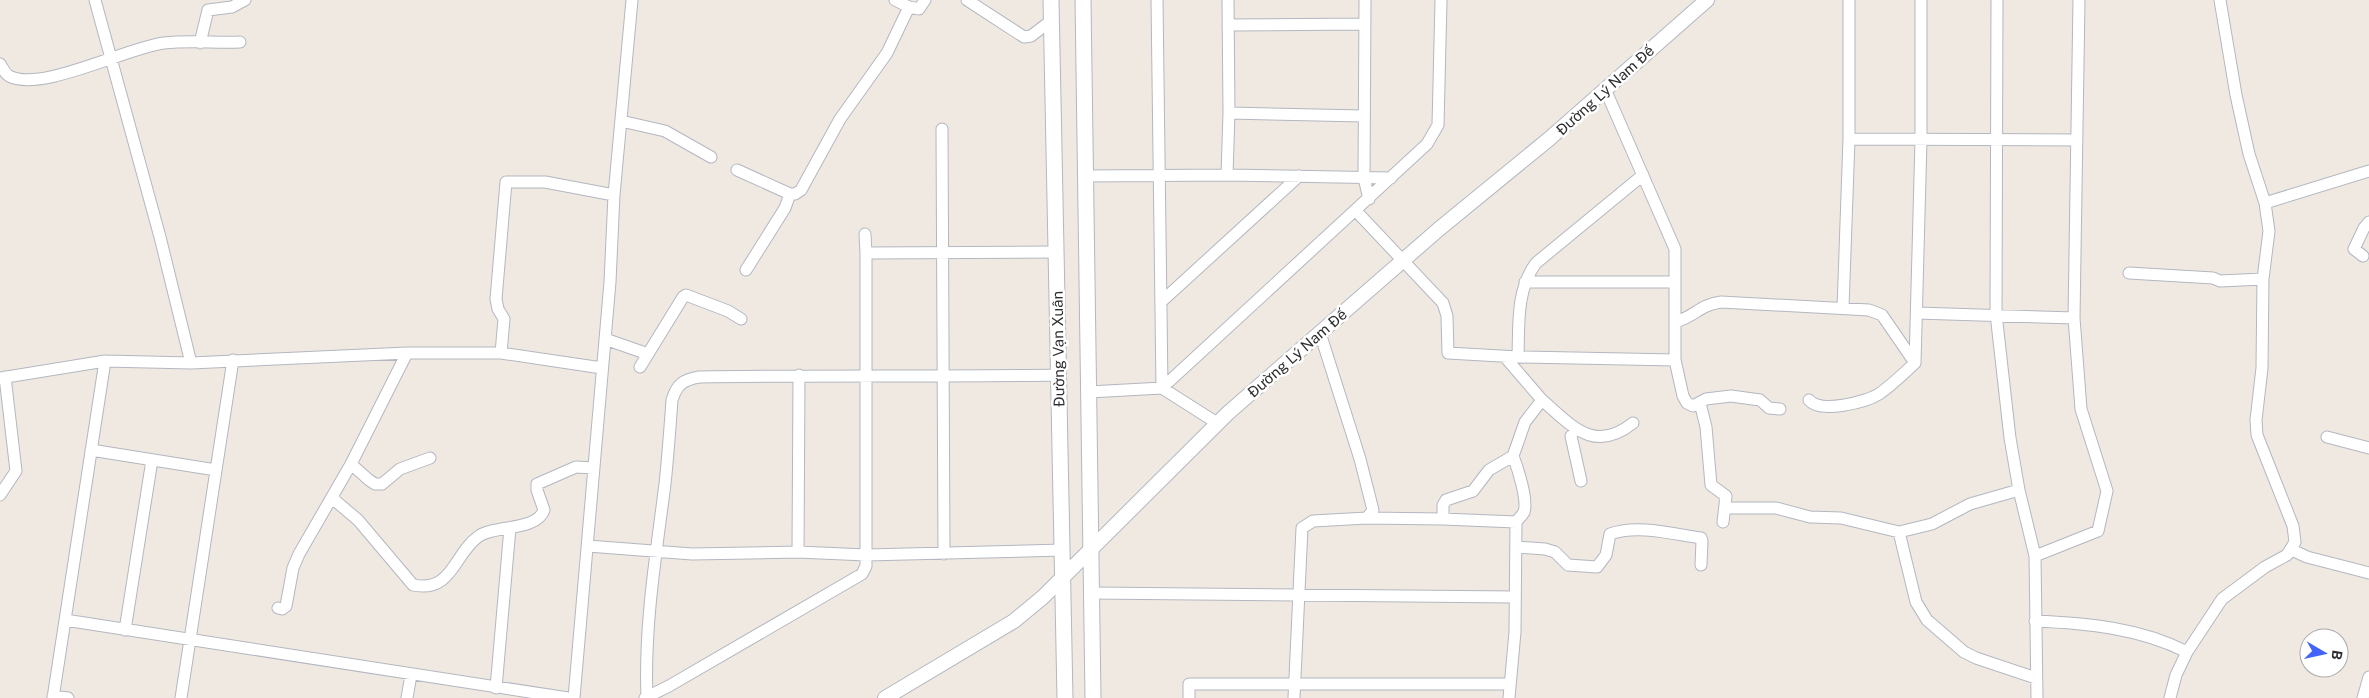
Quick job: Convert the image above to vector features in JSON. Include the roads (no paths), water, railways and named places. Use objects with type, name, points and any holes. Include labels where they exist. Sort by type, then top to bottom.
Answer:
[{"type":"main road","name":"Đường Vạn Xuân","points":[[1052,0],[1065,698]]},
{"type":"main road","name":"Đường Vạn Xuân","points":[[1083,0],[1093,698]]},
{"type":"street","points":[[95,0],[98,3],[111,60],[160,236],[191,363]]},
{"type":"street","points":[[200,43],[208,10],[232,7],[245,0]]},
{"type":"street","points":[[574,698],[605,339],[614,195],[632,0]]},
{"type":"street","points":[[895,0],[909,7],[919,9],[925,0]]},
{"type":"street","points":[[967,0],[1024,37],[1031,36],[1052,20]]},
{"type":"street","points":[[1157,0],[1162,388]]},
{"type":"street","points":[[1227,174],[1229,113],[1228,0]]},
{"type":"street","points":[[1365,0],[1364,178],[1369,199]]},
{"type":"street","points":[[1162,388],[1428,144],[1438,125],[1441,0]]},
{"type":"street","name":"Đường Lý Nam Đế","points":[[886,698],[1014,622],[1063,579],[1217,423],[1403,261],[1549,139],[1707,0]]},
{"type":"street","points":[[1843,308],[1849,139],[1849,0]]},
{"type":"street","points":[[1809,400],[1813,405],[1829,407],[1864,401],[1878,394],[1915,363],[1921,140],[1921,0]]},
{"type":"street","points":[[1997,0],[1996,314],[2010,438],[2019,490],[2035,556],[2037,698]]},
{"type":"street","points":[[2035,556],[2098,530],[2107,491],[2081,409],[2074,318],[2079,0]]},
{"type":"street","points":[[2170,698],[2176,675],[2187,652],[2222,599],[2265,567],[2292,550],[2295,542],[2293,526],[2257,435],[2256,420],[2262,368],[2263,279],[2269,232],[2265,202],[2249,154],[2241,119],[2220,0]]},
{"type":"street","points":[[737,170],[790,194],[795,194],[801,190],[840,119],[887,54],[909,7]]},
{"type":"street","points":[[1228,25],[1364,24]]},
{"type":"street","points":[[0,64],[5,73],[11,77],[32,79],[111,60],[162,43],[240,42]]},
{"type":"street","points":[[1605,89],[1675,249],[1675,360],[1683,396],[1690,405],[1700,404],[1706,399],[1737,396],[1760,400],[1769,408],[1780,409]]},
{"type":"street","points":[[1229,113],[1363,116]]},
{"type":"street","points":[[621,121],[665,131],[711,157]]},
{"type":"street","points":[[942,129],[944,554]]},
{"type":"street","points":[[1849,139],[2077,140]]},
{"type":"street","points":[[2265,202],[2369,171]]},
{"type":"street","points":[[1086,176],[1227,174],[1391,178]]},
{"type":"street","points":[[1518,357],[1520,301],[1525,282],[1536,263],[1643,175]]},
{"type":"street","points":[[1161,302],[1299,176]]},
{"type":"street","points":[[501,353],[504,318],[498,309],[496,299],[506,182],[545,182],[614,195]]},
{"type":"street","points":[[746,270],[785,208],[790,194]]},
{"type":"street","points":[[1356,211],[1446,309],[1448,353],[1505,357],[1675,360]]},
{"type":"street","points":[[2362,256],[2354,249],[2369,222]]},
{"type":"street","points":[[865,234],[866,253],[866,374],[866,566],[862,574],[646,698],[654,552],[665,484],[672,400],[675,389],[680,383],[686,379],[699,377],[866,374],[944,377],[1059,375]]},
{"type":"street","points":[[866,253],[1056,252]]},
{"type":"street","points":[[2129,273],[2212,278],[2220,281],[2263,279]]},
{"type":"street","points":[[1525,282],[1675,282]]},
{"type":"street","points":[[640,367],[683,297],[686,296],[728,311],[741,319]]},
{"type":"street","points":[[1675,322],[1694,314],[1704,305],[1721,302],[1870,310],[1882,315],[1915,363]]},
{"type":"street","points":[[1917,313],[1996,314],[2074,318]]},
{"type":"street","points":[[1320,333],[1360,459],[1373,510],[1367,518]]},
{"type":"street","points":[[605,339],[648,354]]},
{"type":"street","points":[[0,495],[16,471],[3,378],[105,361],[191,363],[407,354],[501,353],[602,368]]},
{"type":"street","points":[[278,608],[282,609],[286,606],[293,568],[299,554],[351,464],[407,354]]},
{"type":"street","points":[[1505,357],[1570,430],[1581,481]]},
{"type":"street","points":[[181,698],[233,360]]},
{"type":"street","points":[[68,698],[53,697],[105,361]]},
{"type":"street","points":[[798,552],[799,375]]},
{"type":"street","points":[[1089,392],[1162,388],[1217,423]]},
{"type":"street","points":[[1509,698],[1515,632],[1516,522],[1522,516],[1524,508],[1522,485],[1513,456],[1525,422],[1542,400]]},
{"type":"street","points":[[1700,404],[1706,427],[1711,485],[1726,496],[1723,522]]},
{"type":"street","points":[[1570,430],[1579,431],[1598,438],[1615,436],[1633,423]]},
{"type":"street","points":[[2328,437],[2369,448]]},
{"type":"street","points":[[91,450],[216,470]]},
{"type":"street","points":[[1443,519],[1444,501],[1474,492],[1489,470],[1513,456]]},
{"type":"street","points":[[351,464],[374,484],[382,484],[400,469],[430,458]]},
{"type":"street","points":[[126,630],[152,460]]},
{"type":"street","points":[[332,498],[358,520],[413,585],[425,587],[433,586],[442,580],[478,536],[491,530],[530,523],[543,514],[537,484],[576,467],[594,468]]},
{"type":"street","points":[[1725,508],[1776,508],[1810,517],[1841,518],[1899,532],[1932,524],[1970,504],[2019,490]]},
{"type":"street","points":[[1294,698],[1301,534],[1305,525],[1313,521],[1367,518],[1516,522]]},
{"type":"street","points":[[496,688],[510,528]]},
{"type":"street","points":[[1516,547],[1545,549],[1555,552],[1568,565],[1597,567],[1606,555],[1610,534],[1627,531],[1663,532],[1701,538],[1701,565]]},
{"type":"street","points":[[1899,532],[1916,602],[1927,620],[1964,652],[1976,658],[2036,678]]},
{"type":"street","points":[[588,546],[692,554],[798,552],[866,555],[1063,550]]},
{"type":"street","points":[[2292,550],[2307,557],[2369,574]]},
{"type":"street","points":[[1092,593],[1516,597]]},
{"type":"street","points":[[65,620],[568,698]]},
{"type":"street","points":[[2035,621],[2079,623],[2142,635],[2167,642],[2187,652]]},
{"type":"street","points":[[407,698],[411,675]]},
{"type":"street","points":[[2363,698],[2369,677]]},
{"type":"street","points":[[1189,698],[1189,684],[1509,684]]}]
